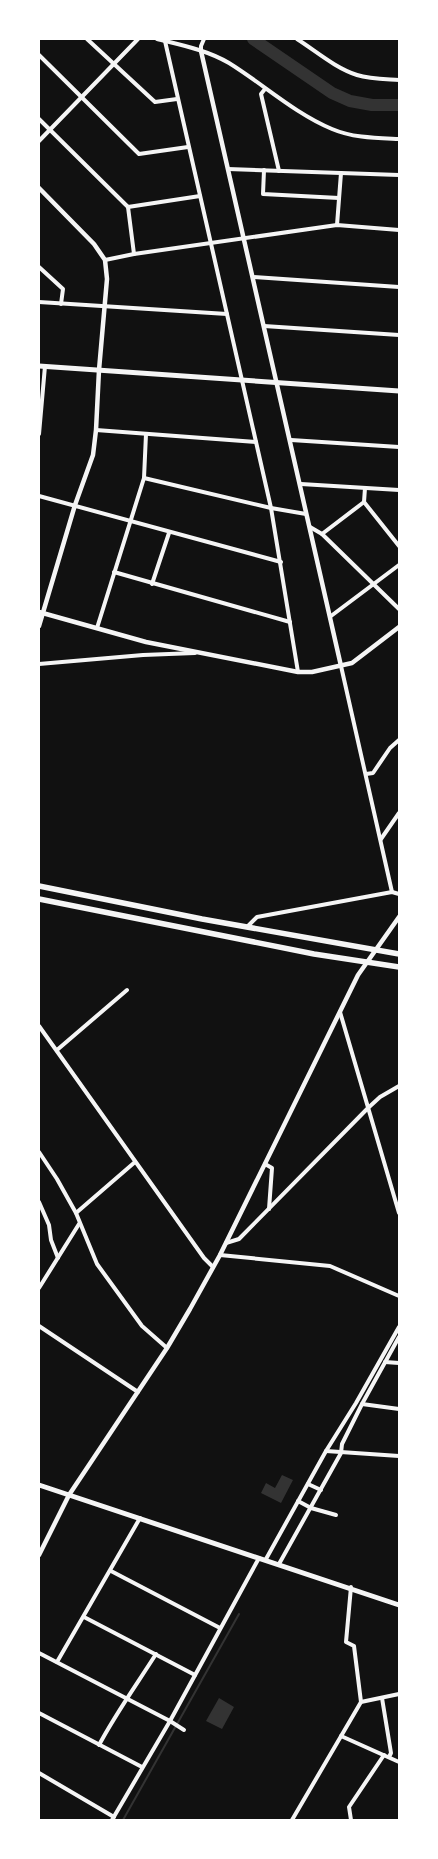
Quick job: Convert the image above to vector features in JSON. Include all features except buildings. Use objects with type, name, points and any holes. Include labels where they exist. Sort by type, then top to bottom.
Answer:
[{"type":"highway","points":[[39,886],[247,927],[399,954]]},
{"type":"highway","points":[[39,899],[366,963],[399,967]]},
{"type":"main road","points":[[39,366],[399,391]]},
{"type":"main road","points":[[39,1485],[398,1603]]},
{"type":"street","points":[[87,39],[155,102],[177,99]]},
{"type":"street","points":[[39,141],[138,39]]},
{"type":"street","points":[[156,39],[201,48],[228,62],[308,117],[333,129],[364,137],[399,139]]},
{"type":"street","points":[[204,39],[201,48],[392,892]]},
{"type":"street","points":[[297,39],[343,69],[357,75],[399,80]]},
{"type":"street","points":[[165,41],[271,508],[298,672]]},
{"type":"street","points":[[39,54],[139,154],[188,147]]},
{"type":"street","points":[[265,89],[261,94],[279,171]]},
{"type":"street","points":[[39,119],[128,207],[134,254]]},
{"type":"street","points":[[228,169],[399,175]]},
{"type":"street","points":[[264,170],[263,194],[339,198]]},
{"type":"street","points":[[337,225],[341,173]]},
{"type":"street","points":[[39,188],[94,244],[105,260],[107,279],[96,430],[92,455],[41,613],[39,626]]},
{"type":"street","points":[[128,207],[200,196]]},
{"type":"street","points":[[105,260],[134,254],[337,225],[399,230]]},
{"type":"street","points":[[39,267],[63,289],[61,304]]},
{"type":"street","points":[[253,277],[399,288]]},
{"type":"street","points":[[39,302],[227,314]]},
{"type":"street","points":[[264,326],[399,336]]},
{"type":"street","points":[[39,431],[45,366]]},
{"type":"street","points":[[96,430],[256,442]]},
{"type":"street","points":[[97,628],[144,478],[146,434]]},
{"type":"street","points":[[291,440],[399,447]]},
{"type":"street","points":[[144,478],[271,508],[306,514]]},
{"type":"street","points":[[301,484],[399,490]]},
{"type":"street","points":[[365,488],[364,502],[399,546]]},
{"type":"street","points":[[39,496],[281,562]]},
{"type":"street","points":[[322,534],[364,502]]},
{"type":"street","points":[[310,527],[322,534],[399,609]]},
{"type":"street","points":[[152,584],[169,533]]},
{"type":"street","points":[[331,616],[399,565]]},
{"type":"street","points":[[114,572],[290,622]]},
{"type":"street","points":[[41,613],[146,642],[298,672],[312,672],[352,663],[399,627]]},
{"type":"street","points":[[39,664],[143,655],[195,653]]},
{"type":"street","points":[[366,774],[373,773],[390,748],[399,740]]},
{"type":"street","points":[[381,839],[399,813]]},
{"type":"street","points":[[247,927],[257,917],[392,892],[399,894]]},
{"type":"street","points":[[39,1555],[69,1494],[167,1348],[213,1267],[358,975],[399,917]]},
{"type":"street","points":[[57,1050],[127,990]]},
{"type":"street","points":[[340,1012],[399,1214]]},
{"type":"street","points":[[39,1026],[204,1258],[213,1267]]},
{"type":"street","points":[[226,1243],[239,1239],[368,1108],[380,1097],[399,1086]]},
{"type":"street","points":[[39,1152],[76,1213],[79,1224],[98,1264],[142,1326],[167,1348]]},
{"type":"street","points":[[76,1213],[136,1162]]},
{"type":"street","points":[[265,1164],[272,1168],[269,1209]]},
{"type":"street","points":[[39,1202],[49,1225],[51,1240],[58,1258]]},
{"type":"street","points":[[39,1288],[79,1224]]},
{"type":"street","points":[[220,1254],[330,1266],[399,1296]]},
{"type":"street","points":[[39,1326],[138,1392]]},
{"type":"street","points":[[266,1559],[326,1451],[356,1403],[399,1327]]},
{"type":"street","points":[[279,1564],[341,1453],[342,1444],[362,1404],[399,1337]]},
{"type":"street","points":[[380,1361],[399,1363]]},
{"type":"street","points":[[356,1403],[399,1409]]},
{"type":"street","points":[[326,1451],[399,1456]]},
{"type":"street","points":[[308,1484],[321,1490]]},
{"type":"street","points":[[298,1501],[311,1508],[336,1515]]},
{"type":"street","points":[[57,1662],[140,1518]]},
{"type":"street","points":[[39,1773],[113,1819],[259,1558]]},
{"type":"street","points":[[110,1571],[220,1628]]},
{"type":"street","points":[[292,1820],[361,1702],[354,1646],[346,1642],[351,1587]]},
{"type":"street","points":[[84,1617],[195,1675]]},
{"type":"street","points":[[39,1653],[170,1720],[184,1730]]},
{"type":"street","points":[[99,1745],[113,1718],[128,1699],[156,1654]]},
{"type":"street","points":[[361,1702],[399,1694]]},
{"type":"street","points":[[351,1820],[349,1807],[390,1753],[382,1698]]},
{"type":"street","points":[[39,1713],[142,1767]]},
{"type":"street","points":[[341,1736],[399,1762]]},
{"type":"shaded area","points":[[282,1475],[293,1480],[281,1503],[261,1493],[266,1483],[275,1488]]},
{"type":"shaded area","points":[[219,1698],[234,1707],[222,1729],[206,1721]]},
{"type":"waterway","points":[[253,39],[332,93],[350,101],[372,105],[399,105]]},
{"type":"waterway","points":[[123,1820],[239,1614]]}]
